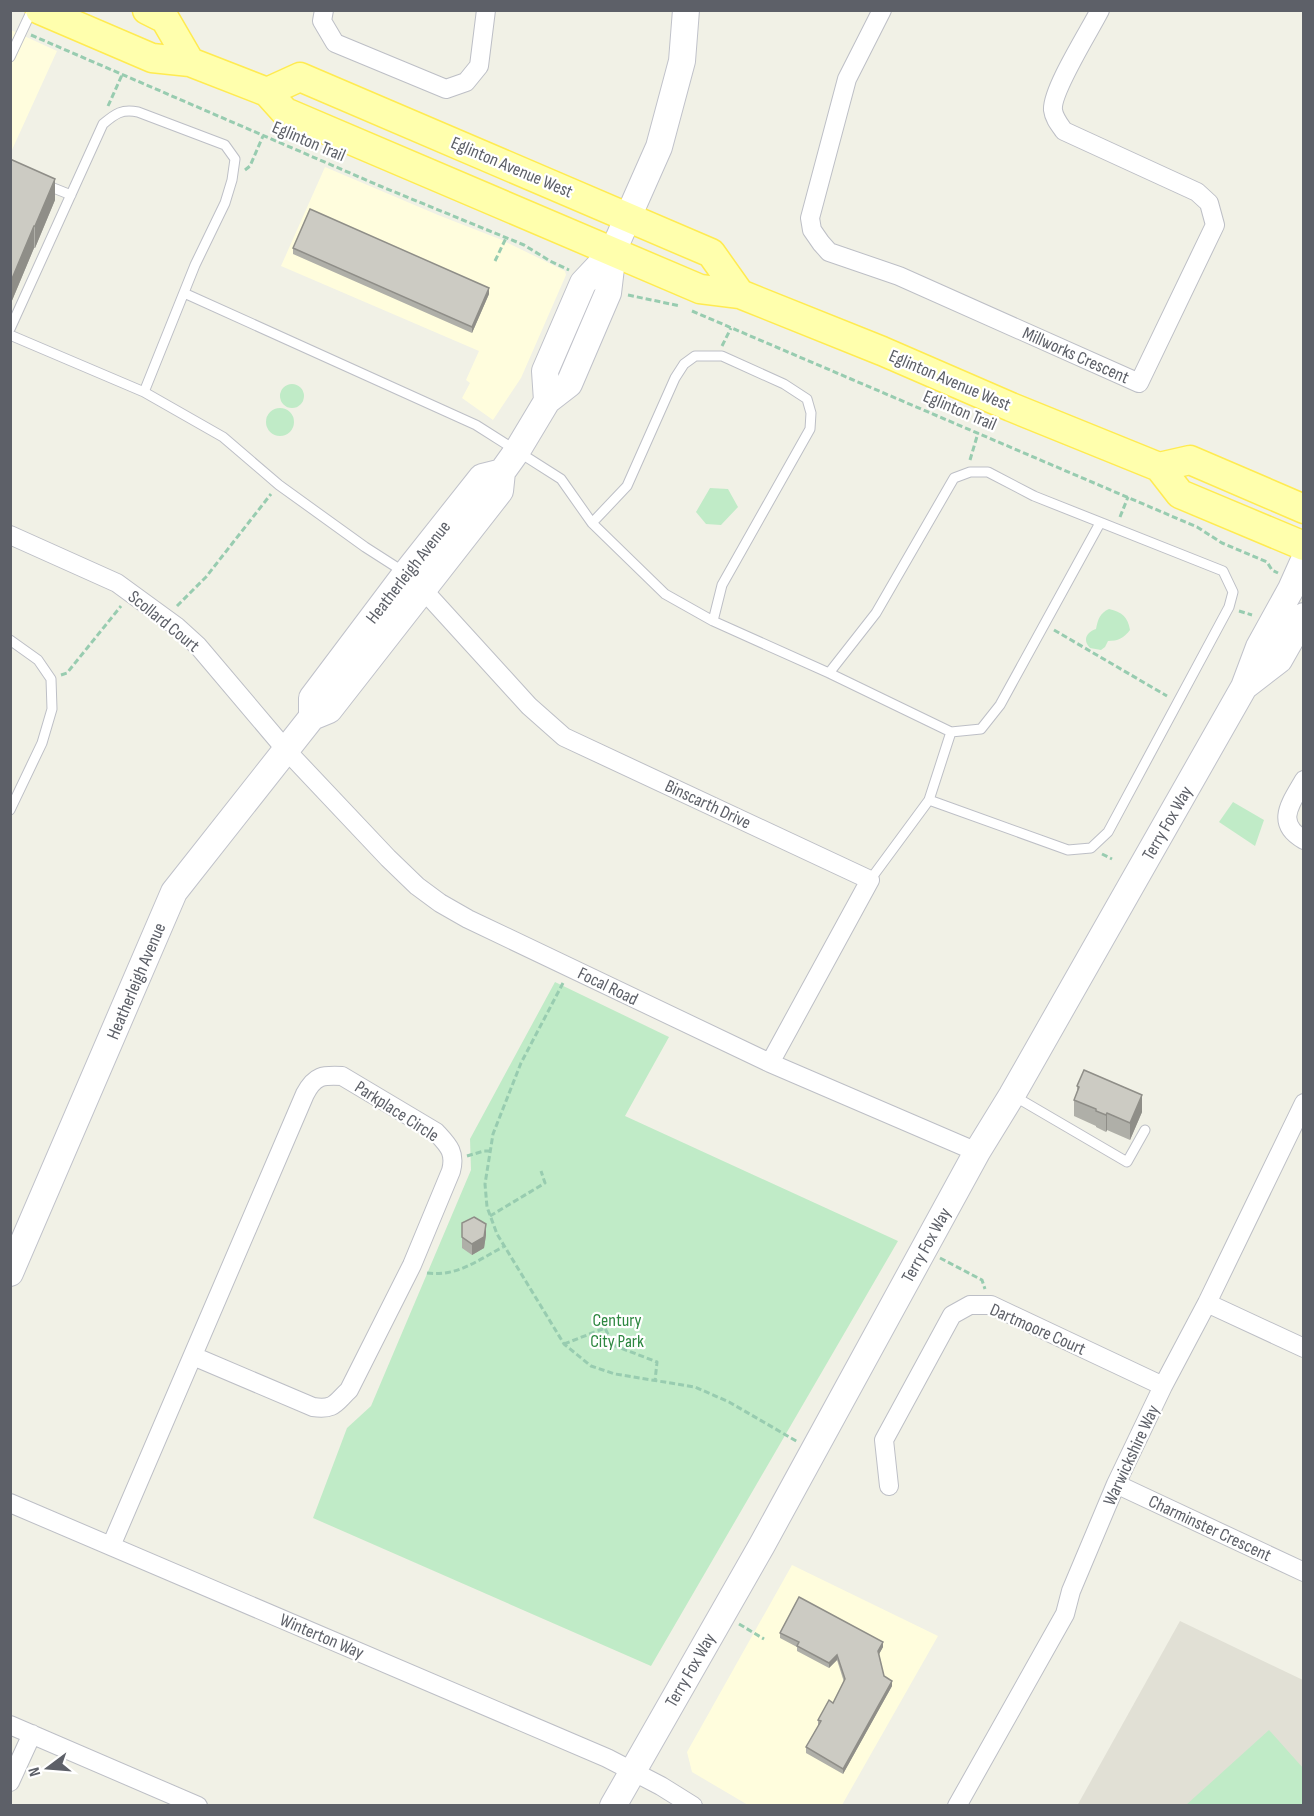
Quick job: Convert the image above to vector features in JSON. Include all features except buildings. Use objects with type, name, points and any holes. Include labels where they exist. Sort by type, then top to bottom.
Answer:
[{"type":"main road","name":"Eglinton Avenue West","points":[[40,10],[152,58],[190,62],[267,92],[285,112],[700,289],[740,294],[1159,467]]},
{"type":"main road","points":[[147,10],[165,19],[190,62]]},
{"type":"main road","name":"Eglinton Avenue West","points":[[267,92],[300,77],[628,217],[711,253],[740,294]]},
{"type":"main road","points":[[1304,509],[1190,460],[1159,467],[1180,494],[1304,546]]},
{"type":"street","points":[[324,10],[322,21],[335,43],[446,89],[466,82],[479,66],[486,10]]},
{"type":"street","name":"Heatherleigh Avenue","points":[[10,1273],[174,892],[312,717],[312,698],[415,582],[482,477],[502,472],[518,451],[547,400],[569,384],[608,293],[613,251],[659,147],[682,61],[686,10]]},
{"type":"street","name":"Millworks Crescent","points":[[882,10],[848,79],[810,218],[812,230],[820,243],[829,252],[899,276],[1139,383],[1215,225],[1209,203],[1197,192],[1064,131],[1056,121],[1053,108],[1058,90],[1100,10]]},
{"type":"street","name":"Scollard Court","points":[[10,535],[117,582],[165,617],[198,646],[285,750]]},
{"type":"street","name":"Terry Fox Way","points":[[613,1806],[814,1451],[977,1152],[1012,1095],[1244,687],[1259,647],[1304,560]]},
{"type":"street","name":"Binscarth Drive","points":[[415,582],[530,706],[564,737],[870,880]]},
{"type":"street","name":"Terry Fox Way","points":[[1244,687],[1279,660],[1304,616]]},
{"type":"street","name":"Focal Road","points":[[285,750],[388,858],[417,886],[440,903],[468,919],[770,1063],[977,1152]]},
{"type":"street","points":[[1304,780],[1290,806],[1287,822],[1292,831],[1304,840]]},
{"type":"street","points":[[770,1063],[870,880]]},
{"type":"street","name":"Parkplace Circle","points":[[111,1546],[311,1082],[317,1078],[342,1076],[436,1132],[452,1152],[454,1160],[451,1171],[412,1265],[349,1390],[334,1406],[313,1407],[193,1356]]},
{"type":"street","name":"Warwickshire Way","points":[[957,1806],[1065,1614],[1071,1591],[1116,1484],[1163,1386],[1299,1122],[1304,1103]]},
{"type":"street","points":[[1207,1303],[1304,1348]]},
{"type":"street","name":"Dartmoore Court","points":[[889,1486],[884,1440],[952,1315],[970,1305],[991,1305],[1163,1386]]},
{"type":"street","name":"Charminster Crescent","points":[[1116,1484],[1304,1572]]},
{"type":"street","name":"Winterton Way","points":[[10,1503],[607,1758],[693,1806]]},
{"type":"street","points":[[10,1725],[198,1806]]},
{"type":"street","points":[[10,1782],[32,1734]]},
{"type":"lane","points":[[10,57],[32,10]]},
{"type":"lane","points":[[10,329],[103,124],[113,115],[126,110],[138,112],[225,145],[235,159],[225,203],[184,293],[144,392]]},
{"type":"lane","points":[[38,180],[71,195]]},
{"type":"lane","points":[[184,293],[476,425],[561,480],[592,523],[665,594],[713,621],[951,732],[981,729],[1000,705],[1100,523]]},
{"type":"lane","points":[[10,334],[144,392],[223,437],[279,485],[415,582]]},
{"type":"lane","points":[[592,523],[627,486],[675,378],[684,364],[696,356],[722,356],[784,384],[807,399],[811,413],[810,429],[722,585],[713,621]]},
{"type":"lane","points":[[828,673],[876,612],[954,478],[970,472],[988,472],[1034,496],[1223,571],[1233,592],[1229,607],[1108,832],[1091,848],[1068,850],[929,800]]},
{"type":"lane","points":[[10,640],[38,660],[51,679],[52,709],[42,743],[10,810]]},
{"type":"lane","points":[[870,880],[929,800],[951,732]]},
{"type":"lane","points":[[1012,1095],[1127,1162],[1144,1130]]},
{"type":"path","name":"Eglinton Trail","points":[[38,38],[262,136],[525,245],[569,270]]},
{"type":"path","points":[[108,106],[122,75]]},
{"type":"path","points":[[232,180],[250,166],[262,136]]},
{"type":"path","points":[[495,261],[506,238]]},
{"type":"path","name":"Eglinton Trail","points":[[628,294],[678,305],[1128,496],[1197,527],[1222,543],[1267,562],[1272,570]]},
{"type":"path","points":[[722,348],[731,327]]},
{"type":"path","points":[[970,460],[978,432]]},
{"type":"path","points":[[165,617],[206,577],[279,485]]},
{"type":"path","points":[[1119,518],[1128,496]]},
{"type":"path","points":[[51,679],[67,673],[131,593]]},
{"type":"path","points":[[1044,625],[1178,702]]},
{"type":"path","points":[[1102,854],[1112,859]]},
{"type":"path","points":[[571,968],[521,1063],[493,1134],[485,1184],[487,1207],[503,1246],[564,1344],[591,1366],[615,1374],[695,1387],[729,1402],[814,1451]]},
{"type":"path","points":[[454,1160],[484,1150],[491,1151]]},
{"type":"path","points":[[490,1216],[545,1183],[541,1172]]},
{"type":"path","points":[[412,1265],[427,1273],[447,1274],[462,1269],[503,1246]]},
{"type":"path","points":[[923,1250],[982,1280],[991,1305]]},
{"type":"path","points":[[564,1344],[605,1328],[613,1345],[657,1362],[655,1382]]},
{"type":"path","points":[[722,1614],[764,1639]]},
{"type":"shaded area","points":[[11,30],[57,51],[11,152]]},
{"type":"shaded area","points":[[325,167],[502,240],[565,271],[566,275],[521,378],[493,420],[462,398],[470,383],[466,380],[479,351],[281,266]]},
{"type":"shaded area","points":[[792,1565],[938,1636],[842,1805],[748,1805],[692,1772],[687,1752]]},
{"type":"shaded area","points":[[1180,1621],[1303,1680],[1303,1805],[1077,1806]]},
{"type":"green space","points":[[292,384],[301,387],[304,396],[301,405],[292,408],[283,405],[280,396],[283,387]]},
{"type":"green space","points":[[280,408],[290,412],[294,422],[290,432],[280,436],[270,432],[266,422],[270,412]]},
{"type":"green space","points":[[710,488],[728,489],[738,507],[721,525],[706,524],[696,512]]},
{"type":"green space","points":[[1109,609],[1124,616],[1130,630],[1121,638],[1108,641],[1101,650],[1090,648],[1086,639],[1090,632],[1096,629],[1103,612]]},
{"type":"green space","points":[[1233,802],[1264,820],[1255,846],[1219,822]]},
{"type":"green space","name":"Century City Park","points":[[555,982],[669,1037],[625,1116],[898,1241],[651,1666],[313,1518],[347,1428],[371,1406],[471,1170],[470,1139]]},
{"type":"green space","points":[[1269,1730],[1303,1768],[1303,1805],[1186,1805]]}]
